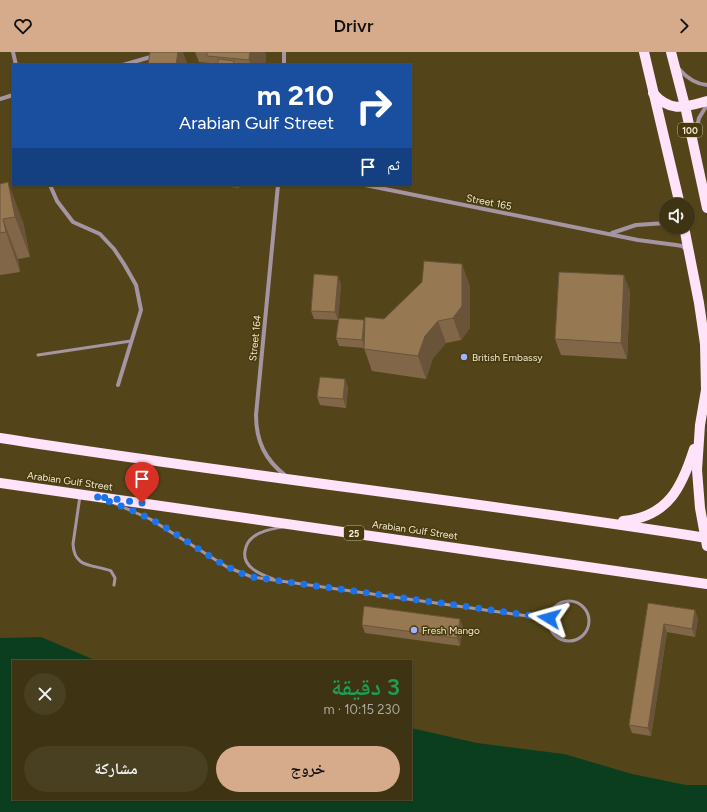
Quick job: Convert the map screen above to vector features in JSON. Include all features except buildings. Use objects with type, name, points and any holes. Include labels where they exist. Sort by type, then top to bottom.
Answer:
[{"type":"main road","name":"100","points":[[644,52],[678,198]]},
{"type":"main road","name":"100","points":[[671,52],[685,106],[707,208]]},
{"type":"main road","points":[[653,93],[660,101],[670,106],[685,106],[707,101]]},
{"type":"main road","points":[[609,523],[644,517],[658,510],[669,500],[679,487],[695,445],[706,392],[705,344],[699,303],[685,234]]},
{"type":"main road","points":[[5,439],[291,480],[609,523],[706,541],[698,489],[697,459],[700,425]]},
{"type":"main road","name":"Arabian Gulf Street","points":[[0,483],[707,584]]},
{"type":"street","points":[[13,52],[16,64]]},
{"type":"street","points":[[284,52],[284,64]]},
{"type":"street","points":[[128,64],[157,56]]},
{"type":"street","points":[[673,62],[686,76],[696,82],[707,85]]},
{"type":"street","points":[[0,98],[12,95]]},
{"type":"street","points":[[694,145],[699,118],[707,105]]},
{"type":"street","points":[[50,186],[57,201],[73,222],[100,234],[114,249],[136,285],[141,310],[137,328],[131,341],[118,385]]},
{"type":"street","name":"Street 164","points":[[278,186],[256,408],[256,429],[262,447],[270,460],[291,480]]},
{"type":"street","name":"Street 165","points":[[370,186],[638,240],[682,246],[689,251]]},
{"type":"street","points":[[610,234],[636,225],[659,223]]},
{"type":"street","points":[[0,435],[5,439]]},
{"type":"lane","points":[[38,355],[131,341]]},
{"type":"lane","points":[[81,494],[74,551],[77,558],[82,563],[111,571],[115,578],[114,585]]},
{"type":"lane","points":[[95,496],[150,518],[227,567],[256,578],[549,618]]},
{"type":"lane","points":[[280,581],[260,574],[249,566],[244,556],[246,545],[251,538],[258,534],[277,528],[297,525]]},
{"type":"lane","points":[[569,601],[576,602],[583,606],[589,619],[585,633],[579,638],[565,640],[558,637],[553,632],[549,626],[549,618],[551,612],[556,606],[562,602],[569,601]]},
{"type":"shaded area","points":[[41,637],[95,660],[12,660],[12,800],[412,800],[412,728],[477,743],[564,754],[632,774],[686,785],[707,785],[707,812],[0,812],[0,638]]},
{"type":"place","name":"British Embassy","points":[[464,357]]},
{"type":"place","name":"Fresh Mango","points":[[414,630]]},
{"type":"route","points":[[142,503],[95,496],[150,518],[227,567],[252,577],[549,618]]}]
